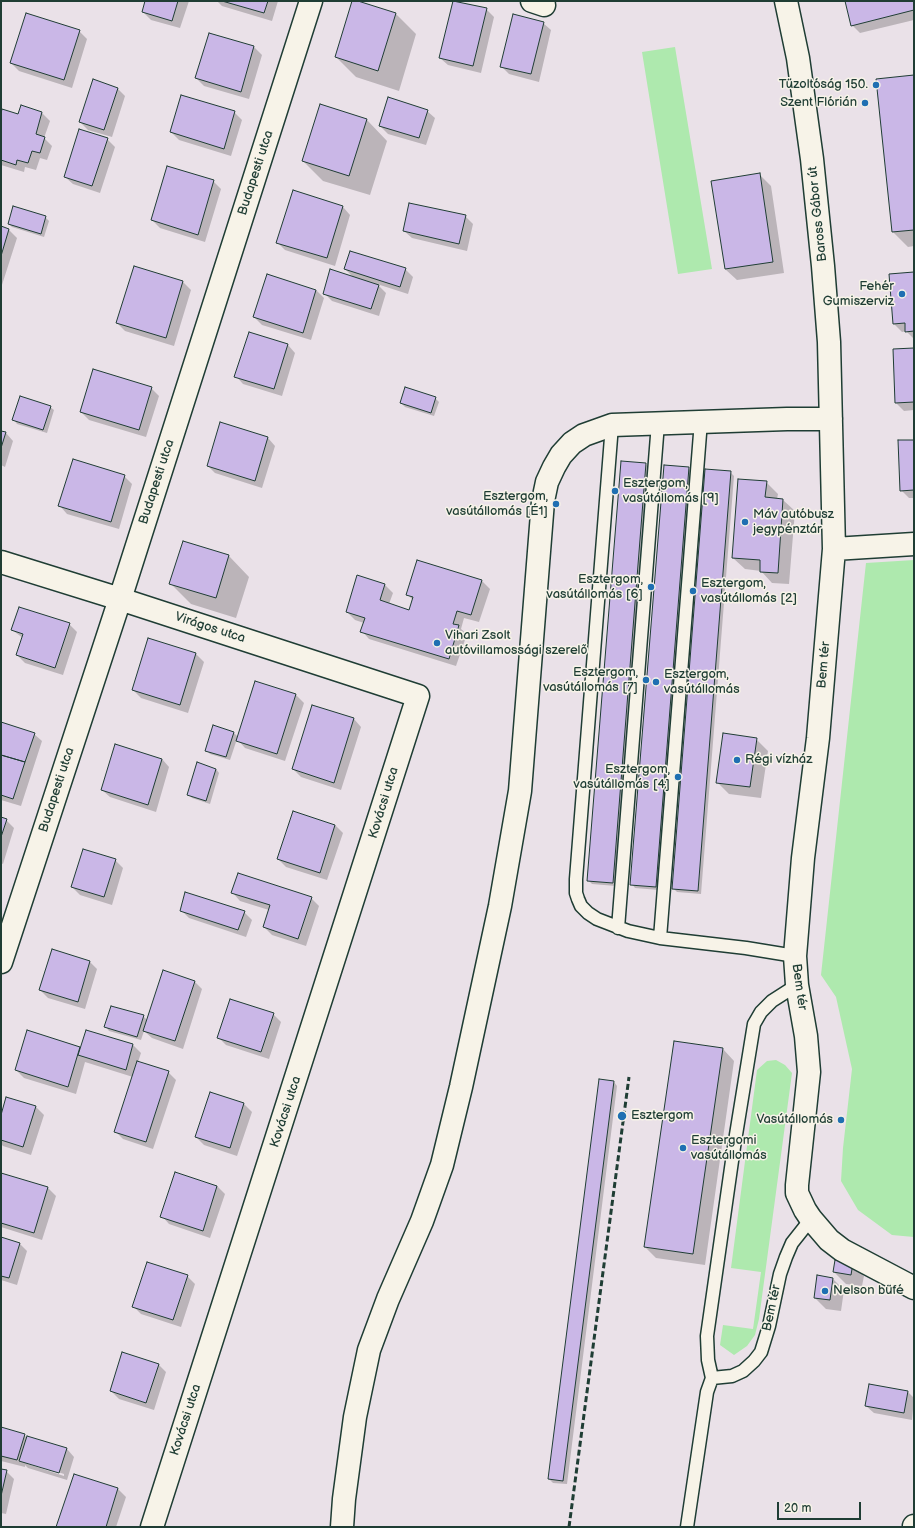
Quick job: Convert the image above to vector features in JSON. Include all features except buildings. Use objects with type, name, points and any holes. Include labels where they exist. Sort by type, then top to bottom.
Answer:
[{"type":"street","name":"Budapesti utca","points":[[1,962],[120,599],[311,1]]},
{"type":"street","name":"Baross Gábor út","points":[[786,1],[798,58],[812,159],[830,342],[834,549]]},
{"type":"street","points":[[342,1527],[344,1499],[355,1417],[369,1350],[388,1299],[422,1222],[442,1165],[462,1087],[500,906],[520,791],[541,518],[547,482],[561,455],[572,443],[584,435],[612,425],[701,421],[831,419]]},
{"type":"street","points":[[834,549],[914,544]]},
{"type":"street","name":"Bem tér","points":[[811,1219],[797,1193],[809,1072],[806,1036],[797,985],[795,956],[803,858],[818,738],[834,549]]},
{"type":"street","name":"Virágos utca","points":[[1,562],[418,696]]},
{"type":"street","name":"Kovácsi utca","points":[[152,1527],[418,696]]},
{"type":"street","points":[[811,1219],[829,1240],[842,1250],[914,1288]]},
{"type":"lane","points":[[660,938],[701,421]]},
{"type":"lane","points":[[618,928],[658,423]]},
{"type":"lane","points":[[612,425],[576,893],[581,906],[588,913],[597,919],[618,928],[660,938],[746,948],[795,956]]},
{"type":"lane","points":[[687,1527],[707,1392],[712,1378],[708,1360],[707,1336],[735,1139],[754,1024],[761,1012],[772,1001],[797,985]]},
{"type":"lane","name":"Bem tér","points":[[712,1378],[732,1376],[743,1371],[761,1352],[769,1326],[780,1274],[786,1256],[792,1243],[811,1219]]},
{"type":"green space","points":[[675,47],[712,269],[678,274],[642,52]]},
{"type":"green space","points":[[914,560],[914,1237],[892,1235],[858,1210],[841,1181],[843,1148],[852,1069],[836,997],[821,975],[866,563]]},
{"type":"green space","points":[[776,1060],[785,1065],[792,1073],[759,1319],[755,1335],[747,1346],[734,1355],[720,1345],[723,1325],[753,1329],[761,1272],[731,1268],[757,1070],[767,1061]]},
{"type":"railway","points":[[569,1527],[629,1077]]},
{"type":"place","name":"Tűzoltóság 150.","points":[[876,85]]},
{"type":"place","name":"Szent Flórián","points":[[865,103]]},
{"type":"place","name":"Fehér Gumiszerviz","points":[[902,294]]},
{"type":"place","name":"Esztergom, vasútállomás [9]","points":[[615,491]]},
{"type":"place","name":"Esztergom, vasútállomás [É1]","points":[[556,504]]},
{"type":"place","name":"Máv autóbusz jegypénztár","points":[[745,522]]},
{"type":"place","name":"Esztergom, vasútállomás [6]","points":[[651,587]]},
{"type":"place","name":"Esztergom, vasútállomás [2]","points":[[693,591]]},
{"type":"place","name":"Vihari Zsolt autóvillamossági szerelő","points":[[437,643]]},
{"type":"place","name":"Esztergom, vasútállomás [7]","points":[[646,680]]},
{"type":"place","name":"Esztergom, vasútállomás","points":[[656,682]]},
{"type":"place","name":"Régi vízház","points":[[737,760]]},
{"type":"place","name":"Esztergom, vasútállomás [4]","points":[[678,777]]},
{"type":"place","name":"Esztergom","points":[[622,1116]]},
{"type":"place","name":"Vasútállomás","points":[[841,1120]]},
{"type":"place","name":"Esztergomi vasútállomás","points":[[683,1148]]},
{"type":"place","name":"Nelson büfé","points":[[825,1291]]}]
